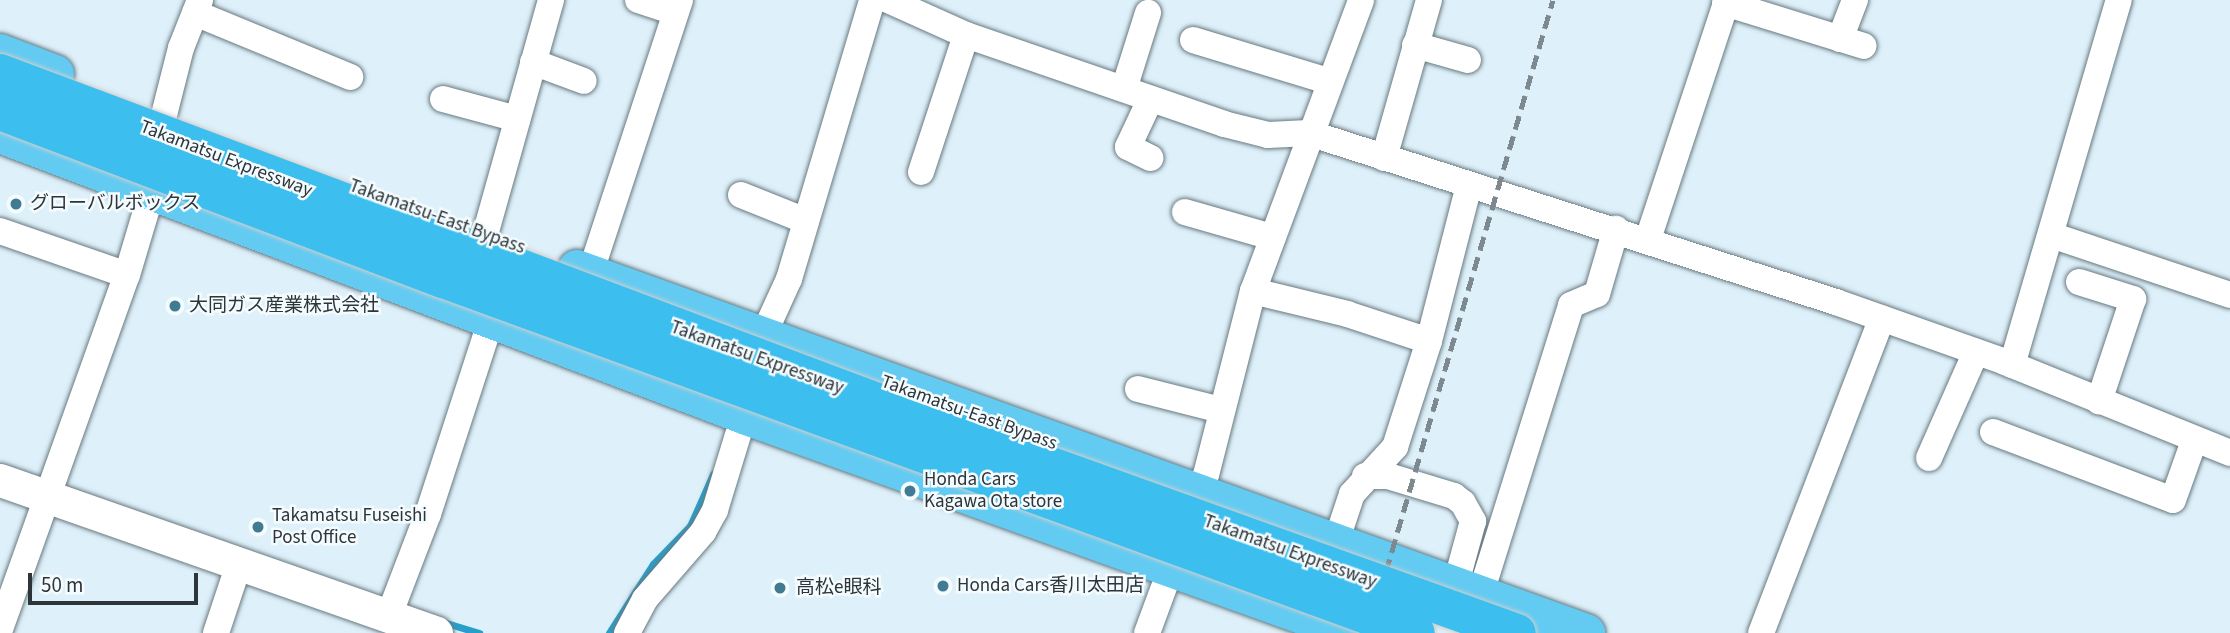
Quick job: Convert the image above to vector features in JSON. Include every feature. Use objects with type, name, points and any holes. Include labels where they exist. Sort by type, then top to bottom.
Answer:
[{"type":"highway","name":"Takamatsu-East Bypass","points":[[0,53],[762,338],[1197,496],[1586,633]]},
{"type":"highway","name":"Takamatsu Expressway","points":[[0,73],[967,436],[1517,633]]},
{"type":"highway","name":"Takamatsu Expressway","points":[[0,111],[443,279],[1416,633]]},
{"type":"highway","points":[[0,134],[744,415],[1170,570],[1352,633]]},
{"type":"street","points":[[485,235],[551,0]]},
{"type":"street","points":[[590,274],[678,6],[638,0]]},
{"type":"street","points":[[762,338],[789,279],[872,0]]},
{"type":"street","points":[[888,0],[966,35],[1150,100],[1268,135],[1309,133],[1648,239],[1882,317],[2012,365],[2194,441],[2230,453]]},
{"type":"street","points":[[1147,633],[1197,496],[1253,291],[1328,81],[1361,0]]},
{"type":"street","points":[[1384,158],[1429,0]]},
{"type":"street","points":[[1648,239],[1726,2],[1852,43],[1855,0]]},
{"type":"street","points":[[2012,365],[2119,0]]},
{"type":"street","points":[[164,116],[197,6],[350,77]]},
{"type":"street","points":[[1124,89],[1149,13]]},
{"type":"street","points":[[921,172],[966,35]]},
{"type":"street","points":[[1206,36],[1328,81]]},
{"type":"street","points":[[1415,45],[1468,60]]},
{"type":"street","points":[[533,62],[584,81]]},
{"type":"street","points":[[443,99],[517,119]]},
{"type":"street","points":[[1150,100],[1128,147],[1151,158]]},
{"type":"street","points":[[1335,545],[1352,494],[1365,476],[1395,447],[1429,341],[1469,185]]},
{"type":"street","points":[[0,627],[127,275],[152,191]]},
{"type":"street","points":[[741,195],[806,221]]},
{"type":"street","points":[[1185,212],[1272,237]]},
{"type":"street","points":[[1467,591],[1571,305],[1597,294],[1616,229]]},
{"type":"street","points":[[0,230],[127,275]]},
{"type":"street","points":[[2051,235],[2230,295]]},
{"type":"street","points":[[2079,282],[2133,299],[2099,401]]},
{"type":"street","points":[[1253,291],[1347,314],[1429,341]]},
{"type":"street","points":[[1761,633],[1882,317]]},
{"type":"street","points":[[388,618],[428,514],[491,320]]},
{"type":"street","points":[[1928,458],[1976,352]]},
{"type":"street","points":[[1138,389],[1221,410]]},
{"type":"street","points":[[627,633],[658,582],[703,532],[715,510],[744,415]]},
{"type":"street","points":[[1993,432],[2173,500],[2194,441]]},
{"type":"street","points":[[1365,476],[1388,476],[1463,503],[1473,521],[1467,591]]},
{"type":"street","points":[[0,480],[436,633]]},
{"type":"street","points":[[216,633],[239,564]]},
{"type":"waterway","points":[[609,633],[653,564],[690,526],[713,474]]},
{"type":"waterway","points":[[443,622],[479,633]]},
{"type":"railway","points":[[1368,633],[1553,0]]},
{"type":"place","name":"グローバルボックス","points":[[16,204]]},
{"type":"place","name":"大同ガス産業株式会社","points":[[175,306]]},
{"type":"place","name":"Honda Cars Kagawa Ota store","points":[[910,491]]},
{"type":"place","name":"Takamatsu Fuseishi Post Office","points":[[258,527]]},
{"type":"place","name":"Honda Cars香川太田店","points":[[943,586]]},
{"type":"place","name":"高松e眼科","points":[[780,588]]}]
